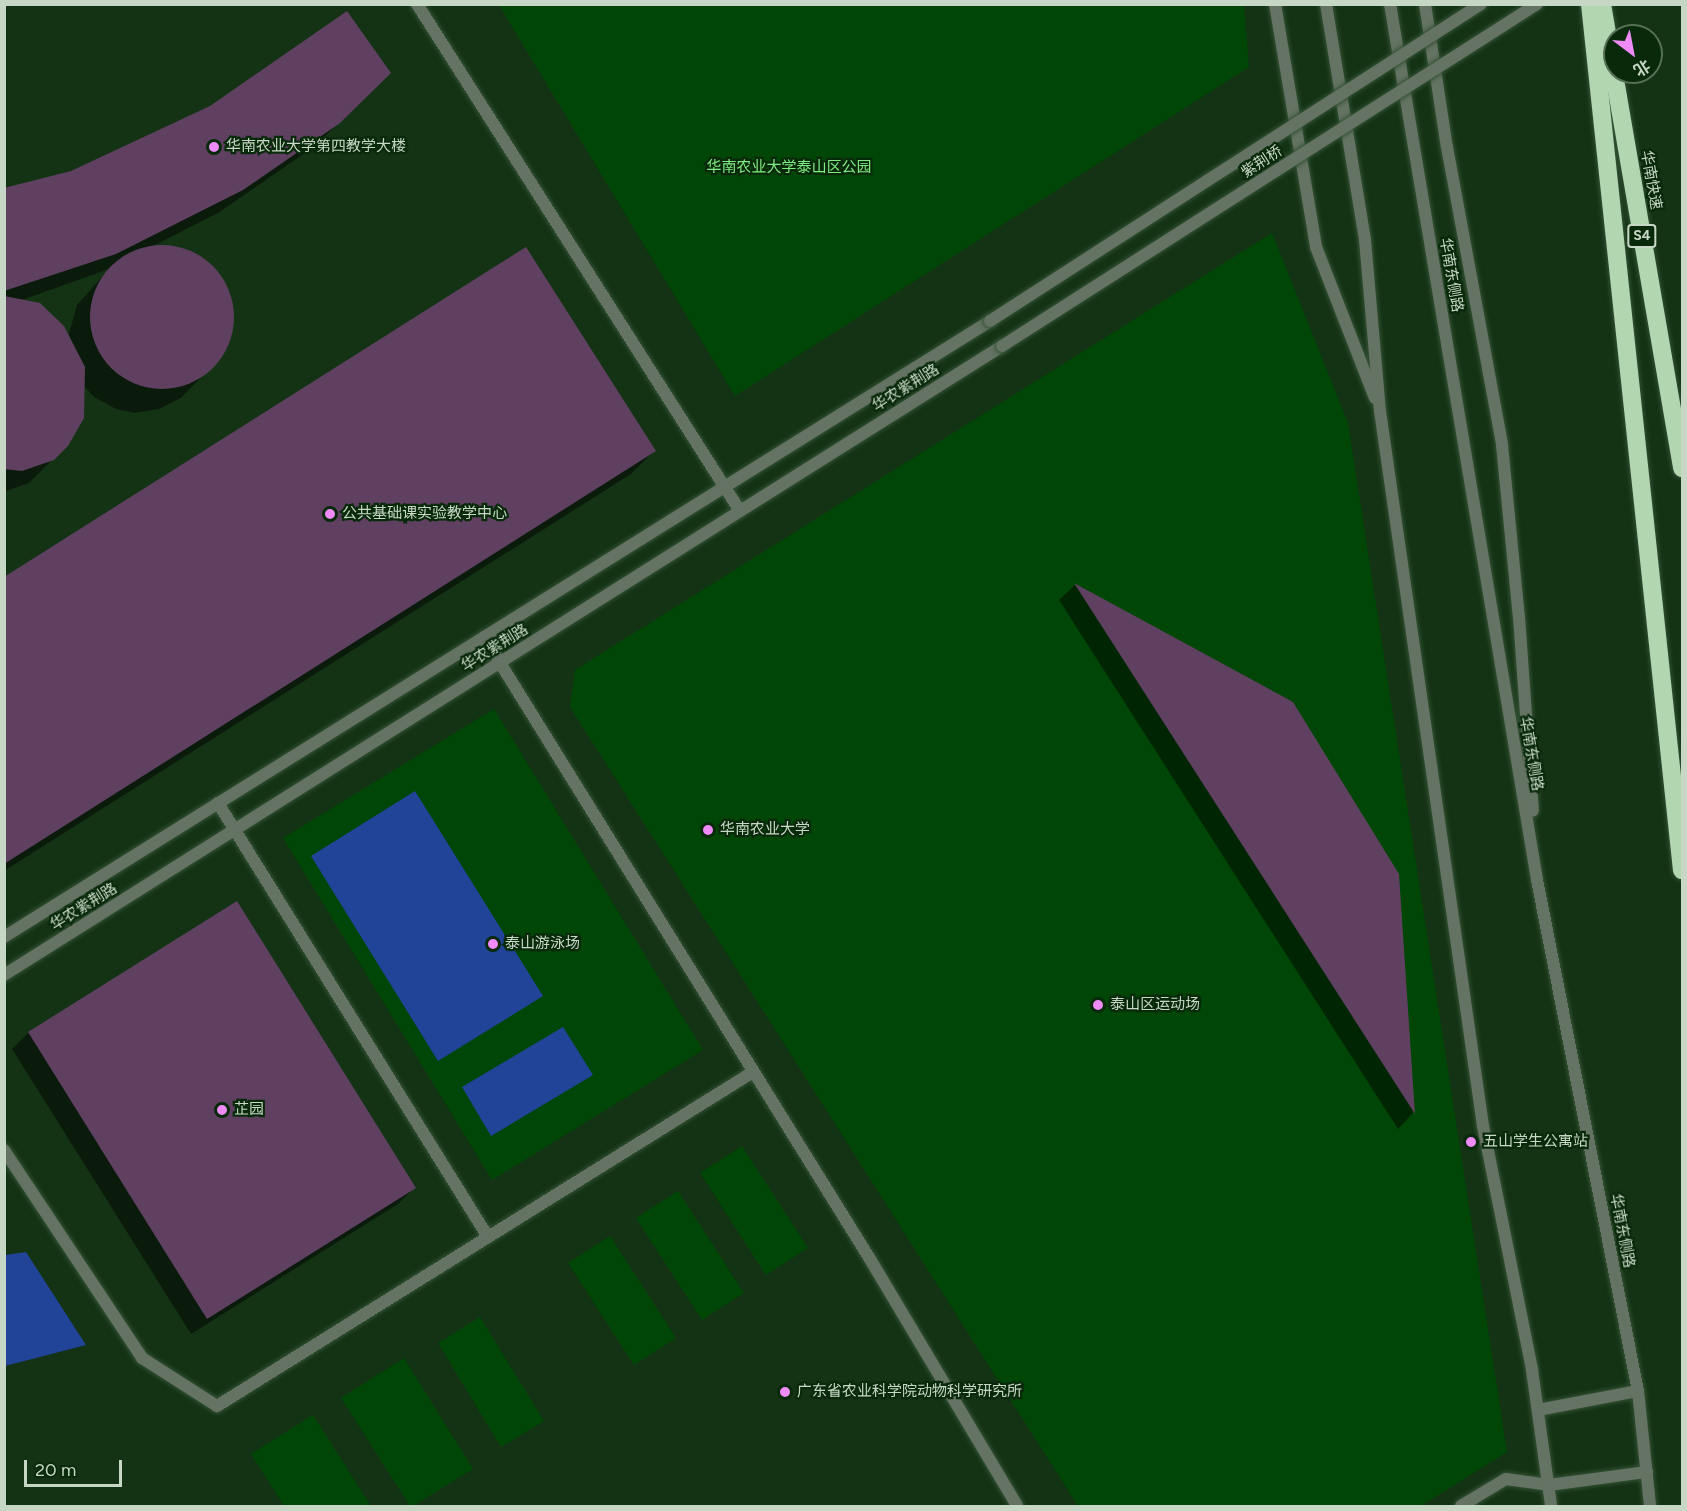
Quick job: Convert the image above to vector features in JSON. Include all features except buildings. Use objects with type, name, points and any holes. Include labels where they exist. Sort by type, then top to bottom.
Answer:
[{"type":"highway","points":[[1590,4],[1683,870]]},
{"type":"highway","name":"华南快速","points":[[1602,4],[1683,468]]},
{"type":"street","points":[[417,4],[740,511]]},
{"type":"street","points":[[1275,4],[1316,247],[1380,411]]},
{"type":"street","points":[[1326,4],[1365,240],[1380,411],[1483,1126],[1538,1410],[1551,1506]]},
{"type":"street","name":"华南东侧路","points":[[1390,4],[1537,880],[1638,1391],[1650,1506]]},
{"type":"street","points":[[1425,4],[1447,147],[1502,445],[1519,617],[1537,880]]},
{"type":"street","name":"紫荆桥","points":[[990,321],[1481,4]]},
{"type":"street","name":"紫荆桥","points":[[1002,346],[1537,4]]},
{"type":"street","name":"华农紫荆路","points":[[4,937],[990,321]]},
{"type":"street","name":"华农紫荆路","points":[[4,975],[1002,346]]},
{"type":"street","points":[[484,637],[870,1259],[1017,1506]]},
{"type":"street","points":[[218,803],[488,1237]]},
{"type":"street","points":[[4,1150],[142,1358],[217,1406],[753,1072]]},
{"type":"street","points":[[1538,1410],[1638,1391]]},
{"type":"street","points":[[1461,1506],[1506,1479],[1549,1485],[1647,1472]]},
{"type":"green space","name":"华南农业大学泰山区公园","points":[[499,5],[1244,5],[1249,67],[735,396]]},
{"type":"green space","name":"泰山区运动场","points":[[1272,233],[1348,423],[1507,1452],[1421,1506],[1078,1506],[570,707],[575,670]]},
{"type":"green space","name":"泰山游泳场","points":[[494,709],[703,1050],[492,1180],[283,838]]},
{"type":"green space","points":[[742,1146],[808,1248],[766,1275],[700,1173]]},
{"type":"green space","points":[[678,1191],[744,1293],[702,1320],[636,1218]]},
{"type":"green space","points":[[610,1236],[676,1338],[634,1365],[568,1263]]},
{"type":"green space","points":[[480,1317],[544,1421],[501,1447],[438,1343]]},
{"type":"green space","points":[[404,1358],[473,1469],[413,1506],[410,1506],[341,1398]]},
{"type":"green space","points":[[313,1415],[371,1506],[284,1506],[251,1454]]},
{"type":"water","points":[[415,791],[543,996],[438,1061],[311,856]]},
{"type":"water","points":[[563,1027],[593,1075],[491,1136],[462,1087]]},
{"type":"water","points":[[26,1252],[86,1345],[5,1366],[5,1255]]},
{"type":"place","name":"华南农业大学第四教学大楼","points":[[214,147]]},
{"type":"place","name":"公共基础课实验教学中心","points":[[330,514]]},
{"type":"place","name":"华南农业大学","points":[[708,830]]},
{"type":"place","name":"泰山游泳场","points":[[493,944]]},
{"type":"place","name":"泰山区运动场","points":[[1098,1005]]},
{"type":"place","name":"芷园","points":[[222,1110]]},
{"type":"place","name":"五山学生公寓站","points":[[1471,1142]]},
{"type":"place","name":"广东省农业科学院动物科学研究所","points":[[785,1392]]}]
